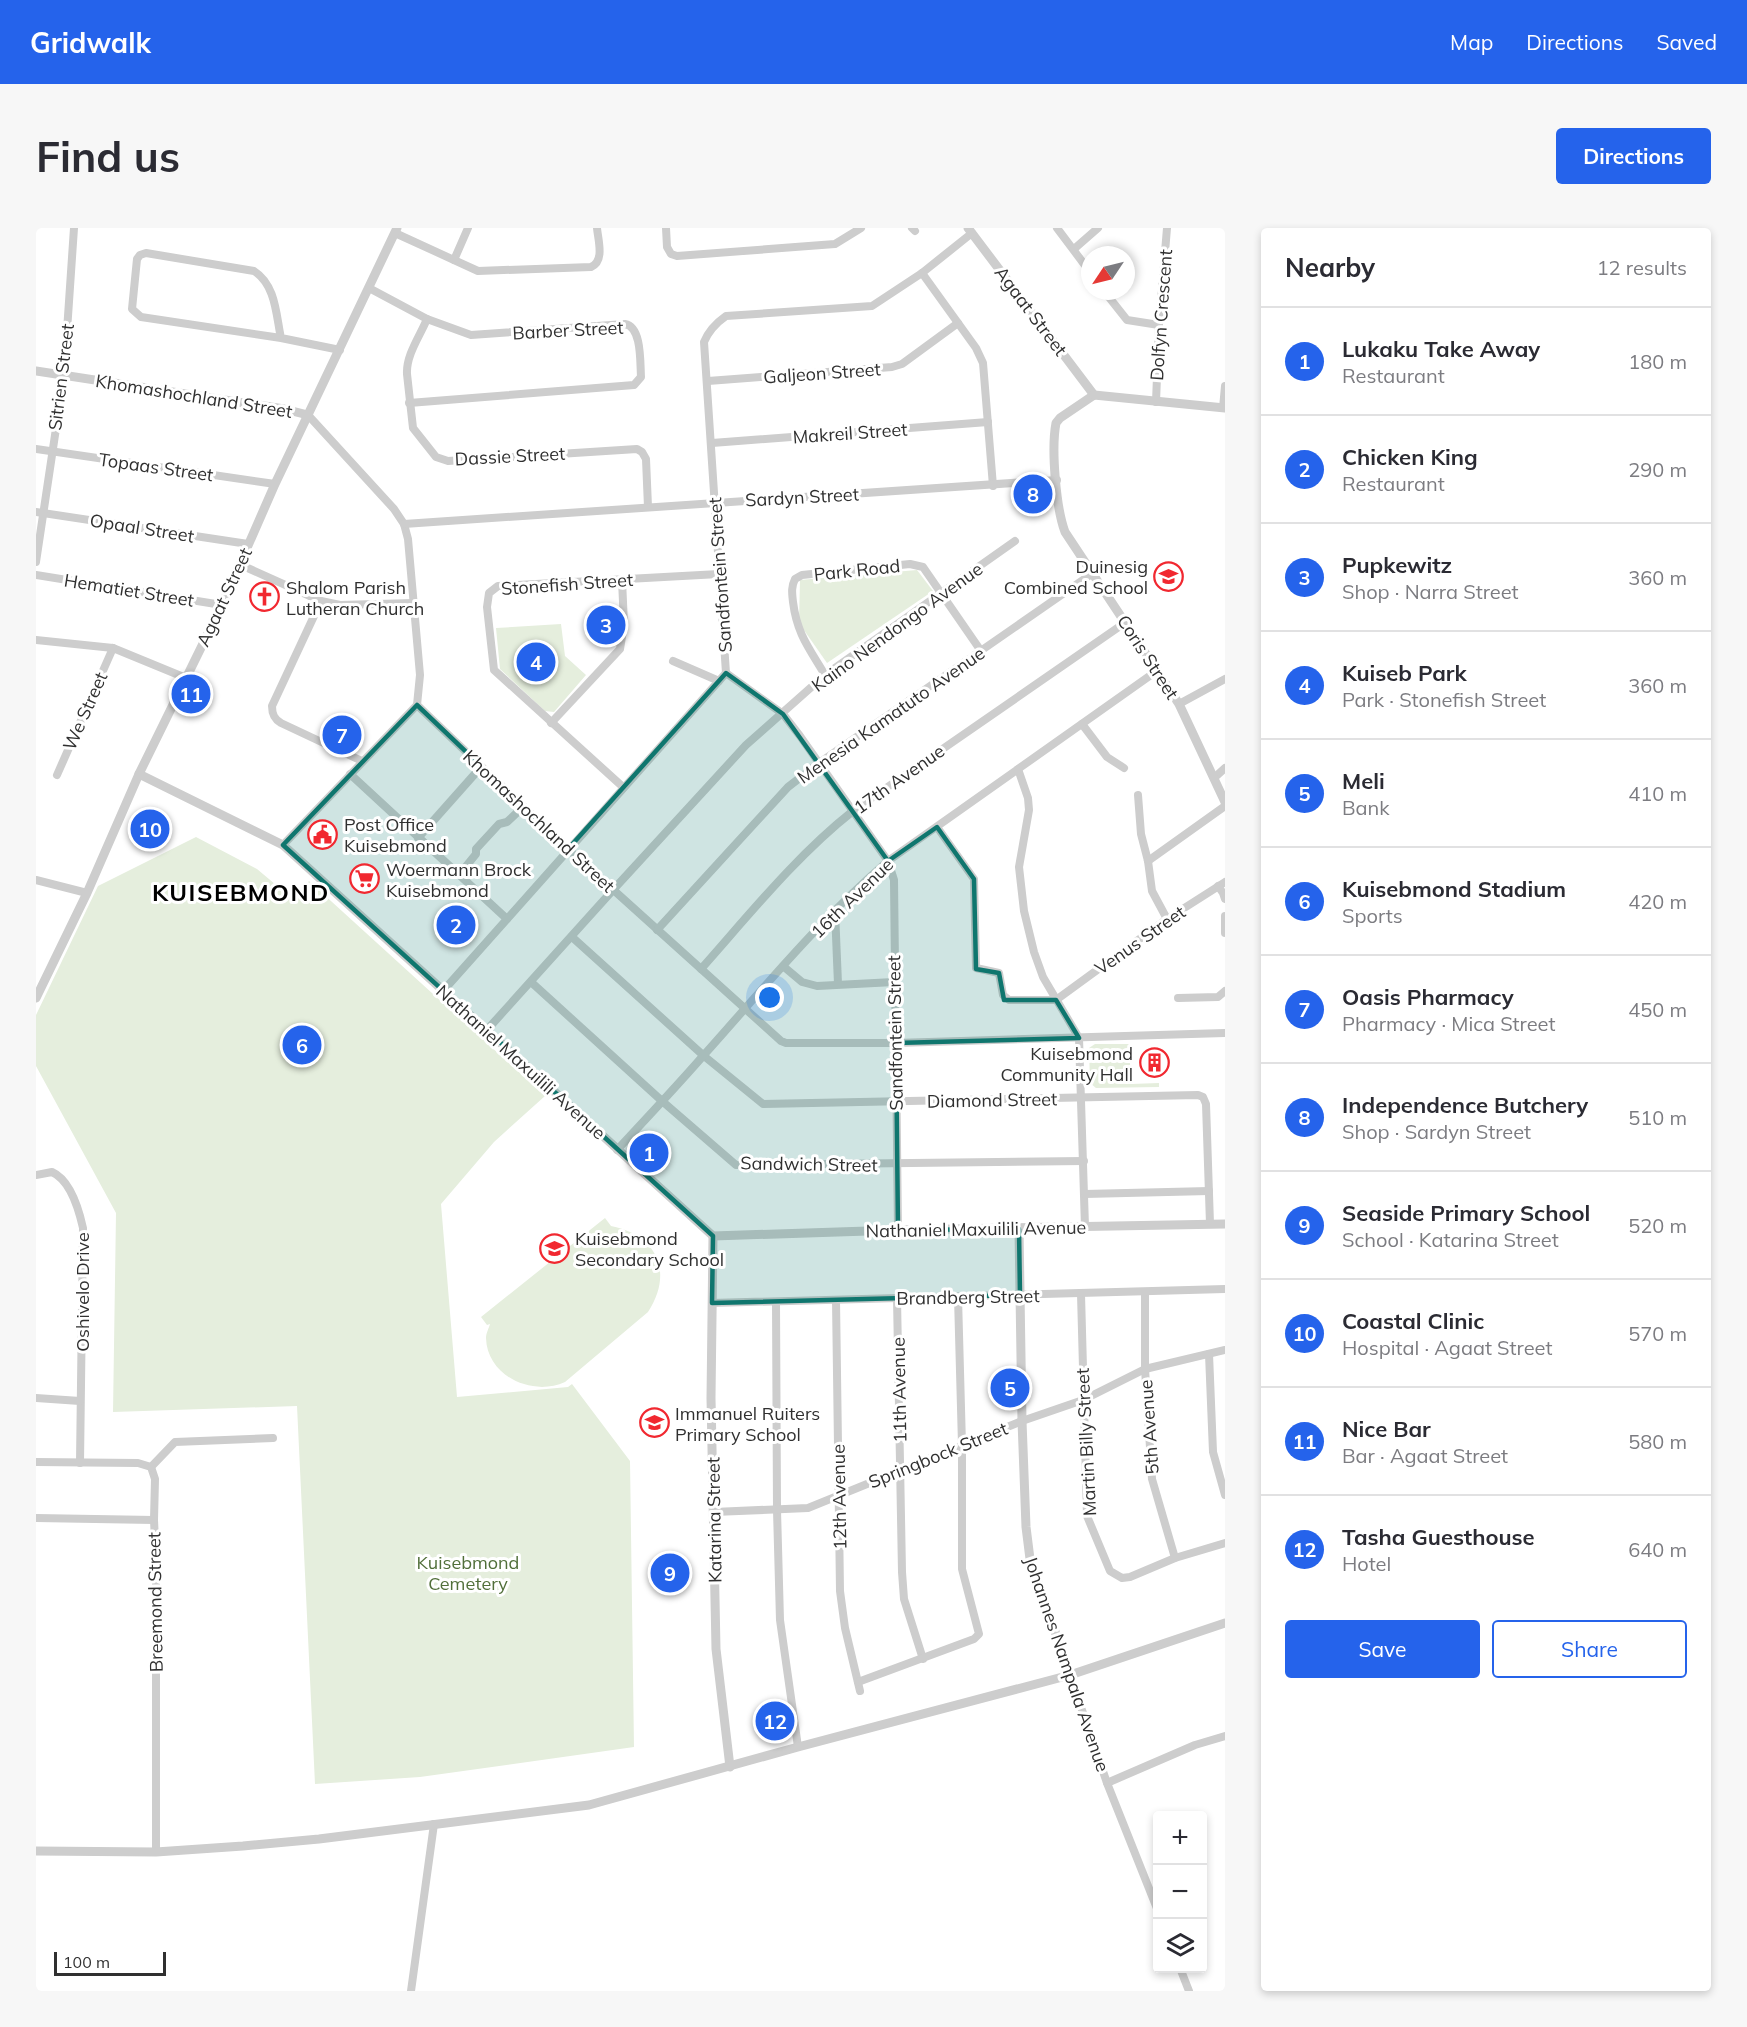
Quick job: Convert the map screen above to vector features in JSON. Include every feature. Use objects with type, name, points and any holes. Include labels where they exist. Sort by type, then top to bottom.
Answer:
[{"type":"street","name":"Sitrien Street","points":[[36,562],[40,513],[64,375],[74,228]]},
{"type":"street","points":[[454,260],[468,228]]},
{"type":"street","points":[[396,230],[466,267],[484,272],[597,265],[600,260],[597,228]]},
{"type":"street","points":[[666,228],[667,247],[670,254],[678,256],[835,244],[861,228]]},
{"type":"street","points":[[1057,228],[1081,259]]},
{"type":"street","points":[[1074,249],[1098,228]]},
{"type":"street","name":"Dolfyn Crescent","points":[[1156,402],[1159,325],[1167,228]]},
{"type":"street","name":"Agaat Street","points":[[36,998],[87,893],[139,774],[241,565],[248,544],[396,230]]},
{"type":"street","name":"Agaat Street","points":[[970,231],[1094,395]]},
{"type":"street","name":"Sandfontein Street","points":[[898,1230],[894,880],[888,861],[783,714],[726,673],[704,342],[713,326],[726,316],[872,306],[922,273],[970,231]]},
{"type":"street","points":[[281,338],[270,288],[254,271],[146,253],[137,259],[132,309],[141,317],[281,338],[339,350]]},
{"type":"street","points":[[922,273],[976,348],[983,363],[993,486]]},
{"type":"street","name":"Barber Street","points":[[369,288],[427,319],[471,335],[629,324],[637,333],[641,377],[637,383],[631,385],[410,403]]},
{"type":"street","points":[[1111,300],[1127,320],[1159,325]]},
{"type":"street","name":"Dassie Street","points":[[427,319],[406,366],[413,428],[436,456],[448,461],[637,449],[646,459],[648,507]]},
{"type":"street","name":"Galjeon Street","points":[[708,381],[892,368],[903,364],[958,323]]},
{"type":"street","name":"Khomashochland Street","points":[[36,371],[284,409],[308,415],[404,524],[408,539],[420,675],[417,705],[568,849],[777,1038],[786,1043],[896,1043],[1225,1033]]},
{"type":"street","points":[[1094,395],[1224,408],[1225,386]]},
{"type":"street","name":"Coris Street","points":[[1094,395],[1060,417],[1056,423],[1054,432],[1060,519],[1065,532],[1179,704],[1225,804]]},
{"type":"street","name":"Makreil Street","points":[[712,443],[988,422]]},
{"type":"street","name":"Topaas Street","points":[[36,449],[276,484]]},
{"type":"street","name":"Sardyn Street","points":[[404,524],[1057,480]]},
{"type":"street","name":"Opaal Street","points":[[40,513],[248,544]]},
{"type":"street","name":"Kaino Nendongo Avenue","points":[[486,1031],[732,759],[825,675],[1015,542]]},
{"type":"street","name":"Park Road","points":[[825,675],[799,633],[795,620],[791,586],[795,579],[802,576],[910,564],[923,567],[981,651]]},
{"type":"street","points":[[241,565],[321,601],[340,605],[413,603]]},
{"type":"street","name":"Menesia Kamatuto Avenue","points":[[657,930],[788,787],[819,762],[1093,573]]},
{"type":"street","name":"Stonefish Street","points":[[623,787],[494,670],[487,607],[489,593],[498,586],[719,574]]},
{"type":"street","name":"Hematiet Street","points":[[36,575],[222,605]]},
{"type":"street","points":[[551,723],[620,649],[624,624],[622,579]]},
{"type":"street","points":[[321,601],[272,706],[272,712],[281,723],[362,761]]},
{"type":"street","name":"17th Avenue","points":[[701,969],[831,828],[1126,622]]},
{"type":"street","points":[[36,640],[113,648],[186,678]]},
{"type":"street","name":"We Street","points":[[57,775],[113,648]]},
{"type":"street","points":[[673,662],[719,681]]},
{"type":"street","name":"16th Avenue","points":[[617,1150],[704,1056],[744,1008],[864,881],[888,861],[1158,670]]},
{"type":"street","points":[[443,991],[726,673]]},
{"type":"street","points":[[1179,704],[1225,679]]},
{"type":"street","points":[[283,845],[417,705]]},
{"type":"street","points":[[1082,724],[1107,758],[1124,768]]},
{"type":"street","points":[[418,838],[481,767]]},
{"type":"street","points":[[1214,778],[1225,768]]},
{"type":"street","points":[[1018,769],[1028,798],[1029,810],[1019,867],[1024,911],[1043,977],[1080,1038],[1085,1227]]},
{"type":"street","name":"Nathaniel Maxuilili Avenue","points":[[139,774],[283,845],[713,1236],[1225,1224]]},
{"type":"street","points":[[350,774],[507,919]]},
{"type":"street","points":[[1138,795],[1142,834],[1154,895],[1167,919]]},
{"type":"street","points":[[1148,861],[1225,804]]},
{"type":"street","points":[[459,875],[476,854],[476,849],[499,824],[507,822],[523,807]]},
{"type":"street","points":[[937,827],[974,879],[976,968],[999,974],[1003,995],[1009,1000],[1056,1000]]},
{"type":"street","points":[[36,880],[87,893]]},
{"type":"street","points":[[1221,884],[1225,899]]},
{"type":"street","name":"Venus Street","points":[[1056,1000],[1167,919],[1221,884]]},
{"type":"street","points":[[836,911],[838,984]]},
{"type":"street","points":[[1225,916],[1225,933]]},
{"type":"street","name":"Diamond Street","points":[[572,937],[704,1056],[763,1104],[1198,1095],[1203,1097],[1206,1104],[1210,1224]]},
{"type":"street","points":[[783,966],[802,982],[817,986],[894,982]]},
{"type":"street","name":"Sandwich Street","points":[[531,982],[736,1166],[1084,1161]]},
{"type":"street","points":[[1178,998],[1218,997],[1225,991]]},
{"type":"street","name":"Oshivelo Drive","points":[[36,1175],[52,1172],[62,1179],[80,1215],[83,1228],[80,1463]]},
{"type":"street","points":[[1085,1194],[1209,1191]]},
{"type":"street","name":"Johannes Nampala Avenue","points":[[1018,1229],[1022,1421],[1029,1559],[1107,1783],[1153,1898]]},
{"type":"street","name":"Katarina Street","points":[[713,1236],[716,1649],[730,1767]]},
{"type":"street","name":"Brandberg Street","points":[[712,1304],[1225,1290]]},
{"type":"street","name":"5th Avenue","points":[[1145,1292],[1145,1369],[1152,1479],[1175,1558]]},
{"type":"street","name":"Martin Billy Street","points":[[1081,1294],[1087,1516],[1110,1571],[1122,1578],[1130,1577],[1175,1558],[1225,1543]]},
{"type":"street","points":[[858,1682],[974,1639],[979,1634],[962,1569],[962,1445],[958,1297]]},
{"type":"street","name":"11th Avenue","points":[[897,1298],[902,1572],[904,1599],[923,1659]]},
{"type":"street","name":"12th Avenue","points":[[836,1300],[840,1591],[844,1628],[860,1691]]},
{"type":"street","points":[[776,1302],[780,1620],[798,1746]]},
{"type":"street","name":"Springbock Street","points":[[714,1512],[808,1508],[1022,1421],[1083,1400],[1145,1369],[1225,1350]]},
{"type":"street","points":[[1209,1353],[1214,1452],[1225,1495]]},
{"type":"street","points":[[36,1398],[80,1401]]},
{"type":"street","points":[[36,1462],[138,1463],[151,1467],[176,1442],[273,1438]]},
{"type":"street","name":"Breemond Street","points":[[151,1467],[155,1479],[156,1852]]},
{"type":"street","points":[[36,1518],[154,1520]]},
{"type":"street","points":[[36,1851],[156,1852],[320,1839],[589,1805],[798,1746],[1070,1675],[1225,1623]]},
{"type":"street","points":[[1107,1783],[1195,1745],[1225,1736]]},
{"type":"street","points":[[411,1991],[435,1824]]},
{"type":"street","points":[[1182,1973],[1189,1991]]},
{"type":"highlighted area","points":[[726,673],[783,714],[888,861],[937,827],[974,879],[976,969],[999,973],[1004,1000],[1056,1000],[1079,1038],[896,1043],[898,1230],[1019,1229],[1020,1295],[712,1303],[713,1236],[283,845],[417,705],[568,849]]},
{"type":"green space","points":[[917,570],[933,591],[827,663],[799,623],[800,580]]},
{"type":"green space","points":[[561,624],[565,656],[586,675],[554,712],[545,711],[500,669],[496,628]]},
{"type":"green space","name":"Kuisebmond Cemetery","points":[[196,837],[257,869],[294,900],[309,881],[545,1096],[494,1142],[441,1204],[457,1397],[568,1387],[572,1384],[630,1461],[634,1747],[420,1777],[315,1784],[297,1406],[113,1412],[116,1213],[36,1066],[36,1015],[98,886]]},
{"type":"green space","points":[[1095,1044],[1129,1044],[1131,1084],[1159,1083],[1159,1087],[1096,1088],[1090,1083],[1089,1048]]},
{"type":"green space","points":[[605,1218],[611,1226],[640,1238],[650,1247],[656,1257],[660,1270],[660,1283],[648,1312],[565,1382],[539,1387],[514,1380],[494,1363],[488,1351],[486,1338],[490,1324],[487,1325],[481,1317]]},
{"type":"place","name":"Independence Butchery","points":[[1033,494]]},
{"type":"place","name":"Duinesig Combined School","points":[[1169,576]]},
{"type":"place","name":"Shalom Parish Lutheran Church","points":[[265,597]]},
{"type":"place","name":"Pupkewitz","points":[[606,625]]},
{"type":"place","name":"Kuiseb Park","points":[[536,662]]},
{"type":"place","name":"Nice Bar","points":[[191,694]]},
{"type":"place","name":"Oasis Pharmacy","points":[[342,735]]},
{"type":"place","name":"Coastal Clinic","points":[[150,829]]},
{"type":"place","name":"Post Office Kuisebmond","points":[[323,834]]},
{"type":"place","name":"Woermann Brock Kuisebmond","points":[[365,879]]},
{"type":"place","name":"Chicken King","points":[[456,925]]},
{"type":"place","name":"Kuisebmond Stadium","points":[[302,1045]]},
{"type":"place","name":"Kuisebmond Community Hall","points":[[1154,1063]]},
{"type":"place","name":"Lukaku Take Away","points":[[649,1153]]},
{"type":"place","name":"Kuisebmond Secondary School","points":[[554,1248]]},
{"type":"place","name":"Meli","points":[[1010,1388]]},
{"type":"place","name":"Immanuel Ruiters Primary School","points":[[654,1423]]},
{"type":"place","name":"Seaside Primary School","points":[[670,1573]]},
{"type":"place","name":"Tasha Guesthouse","points":[[775,1721]]},
{"type":"district","name":"KUISEBMOND","points":[[241,892]]}]
